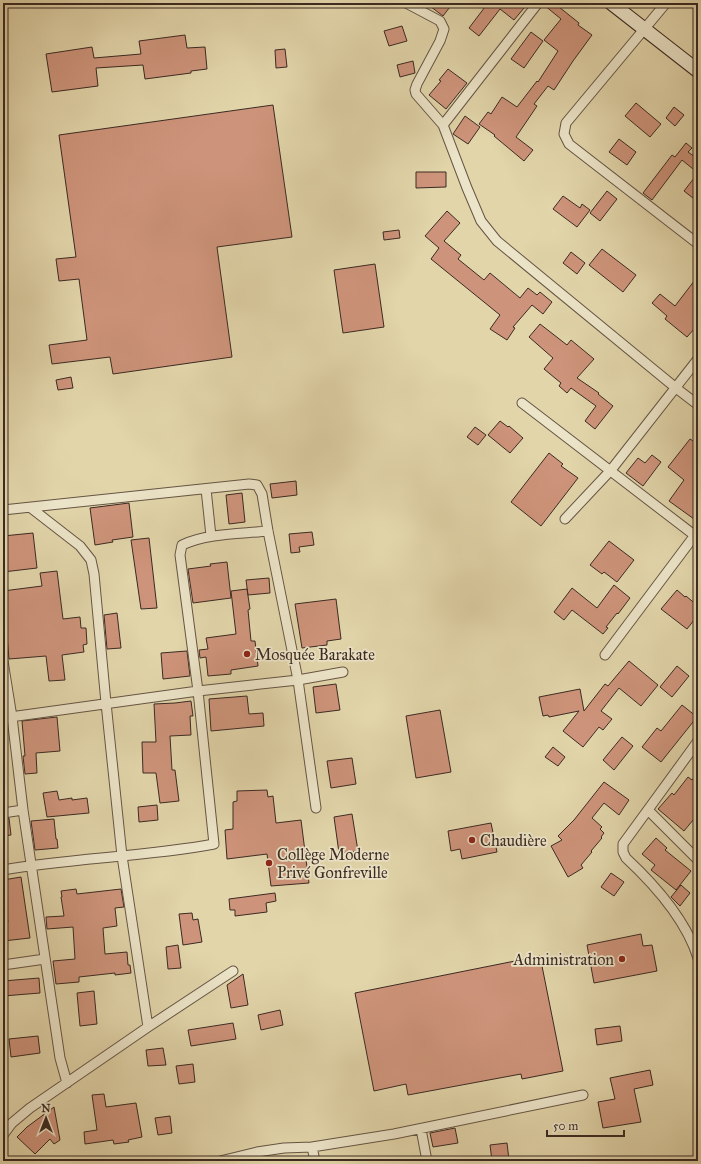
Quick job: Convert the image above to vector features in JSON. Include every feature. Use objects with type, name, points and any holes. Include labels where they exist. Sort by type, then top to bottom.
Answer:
[{"type":"street","points":[[406,3],[440,21],[444,28],[440,41],[415,90],[416,94],[443,125],[466,188],[481,220],[497,241],[698,405]]},
{"type":"street","points":[[443,125],[538,3]]},
{"type":"street","points":[[612,3],[698,71]]},
{"type":"street","points":[[666,3],[646,29],[566,123],[564,134],[569,144],[698,244]]},
{"type":"street","points":[[565,519],[611,470],[698,359]]},
{"type":"street","points":[[522,403],[611,470],[696,537],[605,655]]},
{"type":"street","points":[[3,510],[249,484],[257,485],[262,494],[298,680],[316,808]]},
{"type":"street","points":[[206,489],[212,536]]},
{"type":"street","points":[[31,508],[80,546],[91,560],[94,574],[122,856],[148,1027]]},
{"type":"street","points":[[3,870],[31,865],[180,850],[214,844],[198,691],[180,555],[182,545],[191,541],[212,536],[268,531]]},
{"type":"street","points":[[3,661],[8,717],[60,1058],[67,1083]]},
{"type":"street","points":[[8,717],[198,691],[298,680],[343,672]]},
{"type":"street","points":[[698,741],[623,844],[623,852],[626,858],[668,903],[684,925],[698,958]]},
{"type":"street","points":[[3,813],[23,810]]},
{"type":"street","points":[[648,810],[698,860]]},
{"type":"street","points":[[3,965],[45,959]]},
{"type":"street","points":[[3,1135],[12,1123],[30,1108],[233,971]]},
{"type":"street","points":[[220,1161],[257,1152],[284,1148],[312,1147],[394,1134],[583,1095]]},
{"type":"street","points":[[421,1129],[427,1161]]},
{"type":"street","points":[[312,1147],[315,1161]]},
{"type":"building","points":[[426,3],[453,3],[443,16]]},
{"type":"building","points":[[488,3],[517,3],[524,8],[514,20],[500,9],[479,36],[469,28]]},
{"type":"building","points":[[544,3],[554,3],[579,23],[578,25],[592,35],[554,90],[548,86],[534,104],[537,106],[516,137],[533,150],[524,161],[494,136],[495,135],[479,124],[488,112],[491,114],[502,97],[517,107],[537,81],[538,82],[558,51],[544,40],[561,19],[544,5]]},
{"type":"building","points":[[402,26],[407,41],[389,46],[384,31]]},
{"type":"building","points":[[531,32],[543,41],[524,68],[511,59]]},
{"type":"building","points":[[185,35],[187,48],[205,47],[207,69],[191,71],[191,73],[145,79],[143,65],[96,68],[98,86],[52,92],[46,54],[92,47],[94,58],[141,54],[139,41]]},
{"type":"building","points":[[285,49],[287,67],[276,68],[275,50]]},
{"type":"building","points":[[413,61],[415,73],[400,77],[397,65]]},
{"type":"building","points":[[448,69],[467,83],[446,109],[429,95],[441,81],[439,80]]},
{"type":"building","points":[[636,103],[661,124],[650,137],[625,116]]},
{"type":"building","points":[[273,105],[292,237],[217,247],[232,357],[113,374],[110,357],[52,364],[49,345],[87,340],[79,279],[59,281],[56,259],[76,257],[59,135]]},
{"type":"building","points":[[674,107],[684,115],[675,126],[666,118]]},
{"type":"building","points":[[465,116],[480,127],[468,144],[453,134]]},
{"type":"building","points":[[619,139],[636,152],[627,165],[609,152]]},
{"type":"building","points":[[686,143],[692,148],[688,152],[698,159],[698,173],[682,160],[652,200],[643,193],[672,155],[675,157]]},
{"type":"building","points":[[416,172],[446,172],[446,187],[416,188]]},
{"type":"building","points":[[698,173],[698,202],[684,191]]},
{"type":"building","points":[[607,191],[617,199],[600,221],[590,213]]},
{"type":"building","points":[[563,196],[580,208],[582,204],[590,210],[577,227],[553,209]]},
{"type":"building","points":[[447,211],[460,223],[444,241],[461,255],[458,259],[484,280],[490,273],[520,298],[528,288],[537,295],[540,292],[552,302],[543,314],[532,305],[513,327],[515,328],[507,340],[490,329],[500,315],[431,259],[439,248],[425,236]]},
{"type":"building","points":[[399,230],[400,238],[384,240],[383,232]]},
{"type":"building","points":[[602,249],[636,275],[623,292],[589,265]]},
{"type":"building","points":[[571,252],[585,263],[577,274],[563,263]]},
{"type":"building","points":[[375,264],[384,327],[343,333],[334,270]]},
{"type":"building","points":[[698,276],[698,332],[694,329],[687,337],[665,319],[667,316],[652,303],[660,294],[675,306]]},
{"type":"building","points":[[540,324],[567,345],[571,340],[594,359],[577,378],[599,393],[598,394],[613,406],[595,429],[585,421],[596,406],[571,388],[567,393],[559,386],[561,383],[544,369],[553,358],[529,337]]},
{"type":"building","points":[[71,377],[73,388],[58,390],[56,380]]},
{"type":"building","points":[[500,421],[508,427],[509,426],[523,438],[510,453],[488,435]]},
{"type":"building","points":[[475,427],[486,435],[478,445],[467,437]]},
{"type":"building","points":[[690,439],[698,444],[698,514],[694,519],[669,501],[684,480],[668,467]]},
{"type":"building","points":[[549,453],[563,464],[561,466],[578,478],[541,526],[511,502]]},
{"type":"building","points":[[652,455],[661,462],[643,486],[626,473],[638,458],[645,463]]},
{"type":"building","points":[[296,481],[297,495],[272,498],[270,484]]},
{"type":"building","points":[[242,493],[245,522],[229,524],[226,495]]},
{"type":"building","points":[[129,503],[133,537],[112,540],[113,542],[95,545],[90,508]]},
{"type":"building","points":[[312,532],[314,545],[299,547],[300,552],[291,553],[289,534]]},
{"type":"building","points":[[33,533],[37,568],[3,572],[3,536]]},
{"type":"building","points":[[149,538],[157,608],[141,609],[131,540]]},
{"type":"building","points":[[609,541],[634,560],[617,582],[604,572],[602,574],[590,565]]},
{"type":"building","points":[[227,562],[231,598],[193,603],[188,569]]},
{"type":"building","points":[[57,571],[63,619],[80,617],[81,628],[86,628],[87,644],[83,645],[84,652],[62,655],[65,680],[49,681],[46,656],[9,659],[3,591],[42,586],[40,573]]},
{"type":"building","points":[[269,578],[270,593],[248,595],[246,580]]},
{"type":"building","points":[[614,585],[630,598],[606,627],[608,628],[603,634],[572,610],[564,620],[554,612],[572,588],[597,608]]},
{"type":"building","points":[[247,589],[250,609],[248,610],[251,641],[255,641],[258,666],[231,670],[231,674],[208,676],[206,657],[200,658],[199,650],[208,649],[206,638],[236,634],[231,591]]},
{"type":"building","points":[[677,590],[698,606],[698,615],[687,629],[661,609]]},
{"type":"building","points":[[336,599],[341,639],[327,641],[327,645],[302,648],[295,604]]},
{"type":"building","points":[[117,613],[121,648],[107,649],[104,615]]},
{"type":"building","points":[[187,651],[190,676],[163,679],[161,653]]},
{"type":"building","points":[[629,661],[658,685],[641,706],[619,688],[601,711],[612,719],[603,730],[599,727],[583,747],[563,731],[579,711],[549,717],[548,715],[543,716],[539,697],[580,689],[584,711],[605,684],[608,686]]},
{"type":"building","points":[[677,666],[689,676],[672,697],[660,687]]},
{"type":"building","points":[[336,684],[340,710],[316,713],[313,687]]},
{"type":"building","points":[[247,696],[249,714],[263,713],[264,726],[211,731],[209,699]]},
{"type":"building","points":[[191,701],[193,716],[190,716],[191,735],[170,736],[172,770],[175,770],[179,801],[160,803],[156,773],[143,773],[142,742],[156,742],[154,704]]},
{"type":"building","points":[[682,705],[697,717],[661,762],[642,747],[657,728],[661,731]]},
{"type":"building","points":[[440,710],[451,772],[416,778],[406,716]]},
{"type":"building","points":[[57,717],[60,751],[36,753],[37,773],[25,774],[22,721]]},
{"type":"building","points":[[622,737],[633,746],[614,770],[603,760]]},
{"type":"building","points":[[553,747],[565,757],[558,766],[545,757]]},
{"type":"building","points":[[352,758],[356,784],[331,788],[327,761]]},
{"type":"building","points":[[698,773],[698,814],[684,831],[658,809],[672,793],[674,795],[688,777],[692,780]]},
{"type":"building","points":[[604,782],[629,800],[619,815],[604,803],[592,818],[602,827],[600,829],[604,833],[601,837],[602,838],[581,865],[583,868],[568,877],[551,846],[562,840],[558,836],[574,820]]},
{"type":"building","points":[[267,790],[268,797],[273,796],[276,823],[301,820],[309,883],[271,886],[267,854],[227,859],[225,830],[233,829],[233,802],[237,801],[237,791]]},
{"type":"building","points":[[57,791],[59,800],[87,798],[89,813],[47,817],[43,793]]},
{"type":"building","points":[[157,805],[158,820],[139,822],[138,807]]},
{"type":"building","points":[[352,814],[358,851],[339,853],[334,817]]},
{"type":"building","points":[[9,818],[11,835],[3,836],[3,819]]},
{"type":"building","points":[[54,819],[58,848],[35,850],[31,821]]},
{"type":"building","name":"Chaudière","points":[[491,823],[497,852],[462,859],[460,849],[451,851],[448,831]]},
{"type":"building","points":[[656,838],[667,848],[665,850],[691,871],[676,890],[651,870],[655,865],[642,854]]},
{"type":"building","points":[[611,873],[624,882],[614,896],[601,887]]},
{"type":"building","points":[[21,877],[30,938],[3,941],[3,923],[8,922],[3,891],[3,880]]},
{"type":"building","points":[[681,885],[690,893],[680,906],[671,897]]},
{"type":"building","points":[[76,889],[77,894],[121,889],[124,907],[115,908],[117,926],[103,928],[105,954],[127,952],[128,965],[130,965],[131,973],[115,975],[115,973],[79,977],[79,982],[56,984],[53,961],[75,959],[73,927],[47,929],[46,917],[64,916],[61,891]]},
{"type":"building","points":[[275,893],[276,901],[266,903],[267,912],[235,916],[235,910],[230,910],[229,899]]},
{"type":"building","points":[[192,913],[193,920],[198,919],[202,942],[183,945],[179,914]]},
{"type":"building","name":"Administration","points":[[641,934],[643,946],[652,945],[657,971],[594,983],[587,945]]},
{"type":"building","points":[[178,945],[181,968],[168,969],[166,947]]},
{"type":"building","points":[[540,956],[563,1071],[522,1079],[521,1074],[408,1095],[406,1084],[374,1091],[355,993]]},
{"type":"building","points":[[243,974],[248,1005],[231,1008],[227,985]]},
{"type":"building","points":[[39,978],[40,993],[3,996],[3,981]]},
{"type":"building","points":[[94,991],[97,1024],[80,1026],[77,993]]},
{"type":"building","points":[[280,1010],[283,1025],[261,1030],[258,1015]]},
{"type":"building","points":[[233,1023],[236,1039],[191,1046],[188,1030]]},
{"type":"building","points":[[620,1026],[622,1041],[597,1045],[595,1029]]},
{"type":"building","points":[[38,1036],[40,1053],[11,1057],[9,1039]]},
{"type":"building","points":[[163,1048],[166,1065],[148,1066],[146,1050]]},
{"type":"building","points":[[193,1064],[195,1082],[179,1084],[176,1066]]},
{"type":"building","points":[[650,1070],[653,1085],[634,1089],[641,1122],[603,1128],[598,1102],[615,1099],[610,1078]]},
{"type":"building","points":[[104,1094],[106,1107],[136,1103],[142,1137],[128,1140],[129,1142],[114,1144],[113,1140],[85,1144],[84,1132],[97,1130],[92,1095]]},
{"type":"building","points":[[54,1107],[60,1140],[54,1144],[50,1139],[35,1154],[17,1137],[27,1127]]},
{"type":"building","points":[[170,1116],[172,1133],[158,1135],[155,1118]]},
{"type":"building","points":[[455,1128],[458,1143],[433,1147],[430,1133]]},
{"type":"building","points":[[507,1143],[509,1160],[492,1161],[490,1145]]},
{"type":"place","name":"Mosquée Barakate","points":[[247,654]]},
{"type":"place","name":"Chaudière","points":[[472,840]]},
{"type":"place","name":"Collège Moderne Privé Gonfreville","points":[[269,863]]},
{"type":"place","name":"Administration","points":[[622,959]]}]
